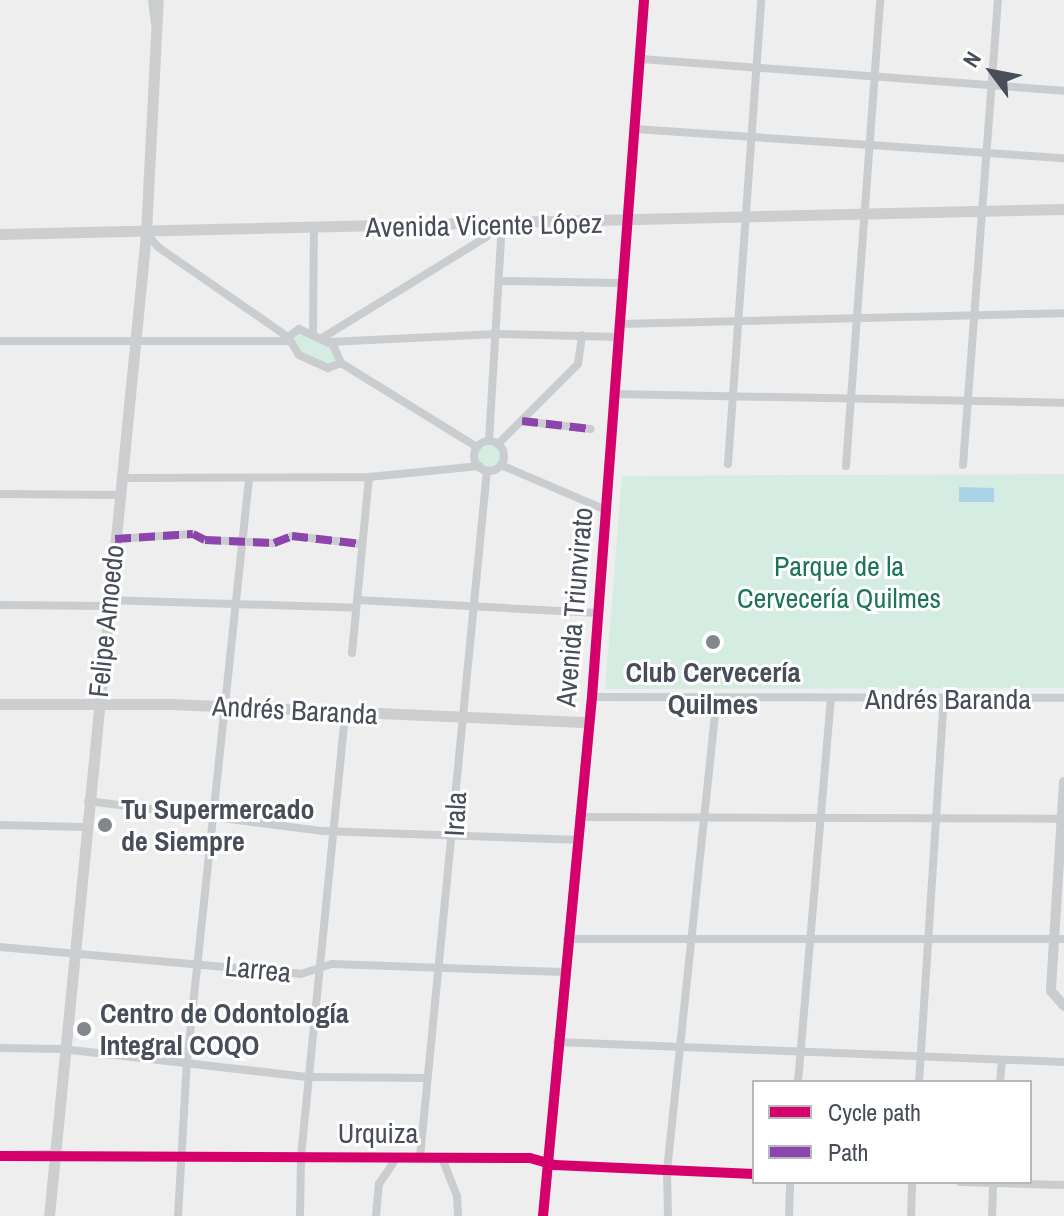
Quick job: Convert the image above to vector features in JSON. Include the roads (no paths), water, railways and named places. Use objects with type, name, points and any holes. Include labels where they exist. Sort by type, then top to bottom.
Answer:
[{"type":"main road","name":"Felipe Amoedo","points":[[49,1216],[51,1155],[146,233],[158,0]]},
{"type":"main road","name":"Avenida Vicente López","points":[[0,234],[146,233],[1064,209]]},
{"type":"main road","name":"Andrés Baranda","points":[[0,704],[98,703],[589,722]]},
{"type":"street","name":"Avenida Triunvirato","points":[[543,1216],[544,1162],[592,697],[644,0]]},
{"type":"street","points":[[728,464],[761,0]]},
{"type":"street","points":[[846,466],[880,0]]},
{"type":"street","points":[[963,465],[998,0]]},
{"type":"street","points":[[641,59],[873,79],[1064,91]]},
{"type":"street","points":[[635,129],[1064,158]]},
{"type":"street","points":[[497,224],[502,281],[494,442],[503,452],[501,465]]},
{"type":"street","points":[[325,340],[486,237],[497,224]]},
{"type":"street","points":[[313,333],[314,228]]},
{"type":"street","points":[[146,233],[158,247],[288,339],[317,365],[328,368],[341,363]]},
{"type":"street","points":[[502,281],[622,283]]},
{"type":"street","points":[[620,324],[1064,313]]},
{"type":"street","points":[[0,341],[288,339],[299,329],[325,340],[338,349],[341,363],[477,447],[494,442],[522,421],[578,364],[582,335]]},
{"type":"street","points":[[325,340],[498,334],[618,337]]},
{"type":"street","points":[[614,394],[1064,403]]},
{"type":"street","points":[[522,421],[591,429]]},
{"type":"street","name":"Irala","points":[[420,1157],[441,967],[473,608],[483,468],[477,447]]},
{"type":"street","points":[[122,478],[369,477],[501,465],[606,510]]},
{"type":"street","points":[[352,653],[369,477]]},
{"type":"street","points":[[178,1216],[178,1156],[187,1062],[249,479]]},
{"type":"street","points":[[0,494],[120,495]]},
{"type":"street","points":[[115,539],[193,534],[205,540],[278,542],[292,536],[362,544]]},
{"type":"street","points":[[0,605],[357,604],[598,613]]},
{"type":"street","name":"Andrés Baranda","points":[[592,697],[831,700],[1064,698]]},
{"type":"street","points":[[668,1216],[667,1171],[717,699]]},
{"type":"street","points":[[798,1080],[831,700]]},
{"type":"street","points":[[919,1080],[944,700]]},
{"type":"street","points":[[300,1216],[301,1156],[345,712]]},
{"type":"street","points":[[1064,782],[1059,939],[1051,991],[1064,1006]]},
{"type":"street","points":[[88,801],[212,819],[333,831],[577,840]]},
{"type":"street","points":[[579,817],[937,821],[1063,819]]},
{"type":"street","points":[[0,825],[84,827]]},
{"type":"street","points":[[567,939],[1059,939]]},
{"type":"street","name":"Larrea","points":[[0,947],[72,950],[301,974],[319,968],[441,967],[564,972]]},
{"type":"street","points":[[557,1042],[1064,1062]]},
{"type":"street","points":[[0,1048],[62,1049],[309,1077],[427,1078]]},
{"type":"street","points":[[1000,1080],[1002,1060]]},
{"type":"street","name":"Urquiza","points":[[0,1156],[420,1157],[752,1174]]},
{"type":"street","points":[[376,1216],[379,1184],[397,1157]]},
{"type":"street","points":[[442,1158],[457,1196],[458,1216]]},
{"type":"street","points":[[789,1216],[790,1184]]},
{"type":"street","points":[[911,1216],[912,1184]]},
{"type":"street","points":[[992,1216],[993,1184]]},
{"type":"street","points":[[1028,1184],[1064,1185]]},
{"type":"water","points":[[959,487],[994,488],[994,502],[959,502]]},
{"type":"place","name":"Club Cervecería Quilmes","points":[[713,642]]},
{"type":"place","name":"Tu Supermercado de Siempre","points":[[105,825]]},
{"type":"place","name":"Centro de Odontología Integral COQO","points":[[84,1029]]},
{"type":"park label","name":"Parque de la Cervecería Quilmes","points":[[839,582]]}]
